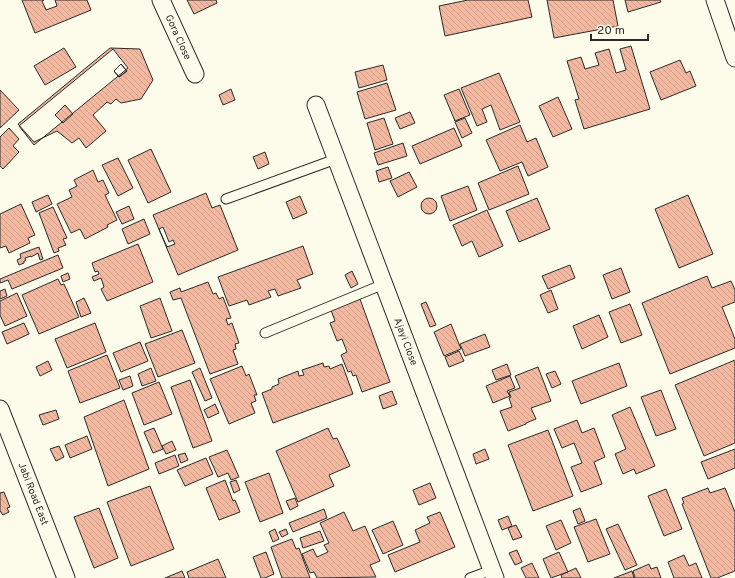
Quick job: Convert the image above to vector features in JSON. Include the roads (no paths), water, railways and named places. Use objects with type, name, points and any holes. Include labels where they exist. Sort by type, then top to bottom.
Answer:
[{"type":"street","name":"Gora Close","points":[[161,0],[195,74]]},
{"type":"street","points":[[715,0],[735,58]]},
{"type":"street","name":"Ajayi Close","points":[[316,105],[493,574]]},
{"type":"street","name":"Jabi Road East","points":[[0,409],[66,578]]},
{"type":"lane","points":[[226,199],[336,159]]},
{"type":"lane","points":[[265,333],[384,284]]},
{"type":"lane","points":[[470,578],[493,574]]}]
